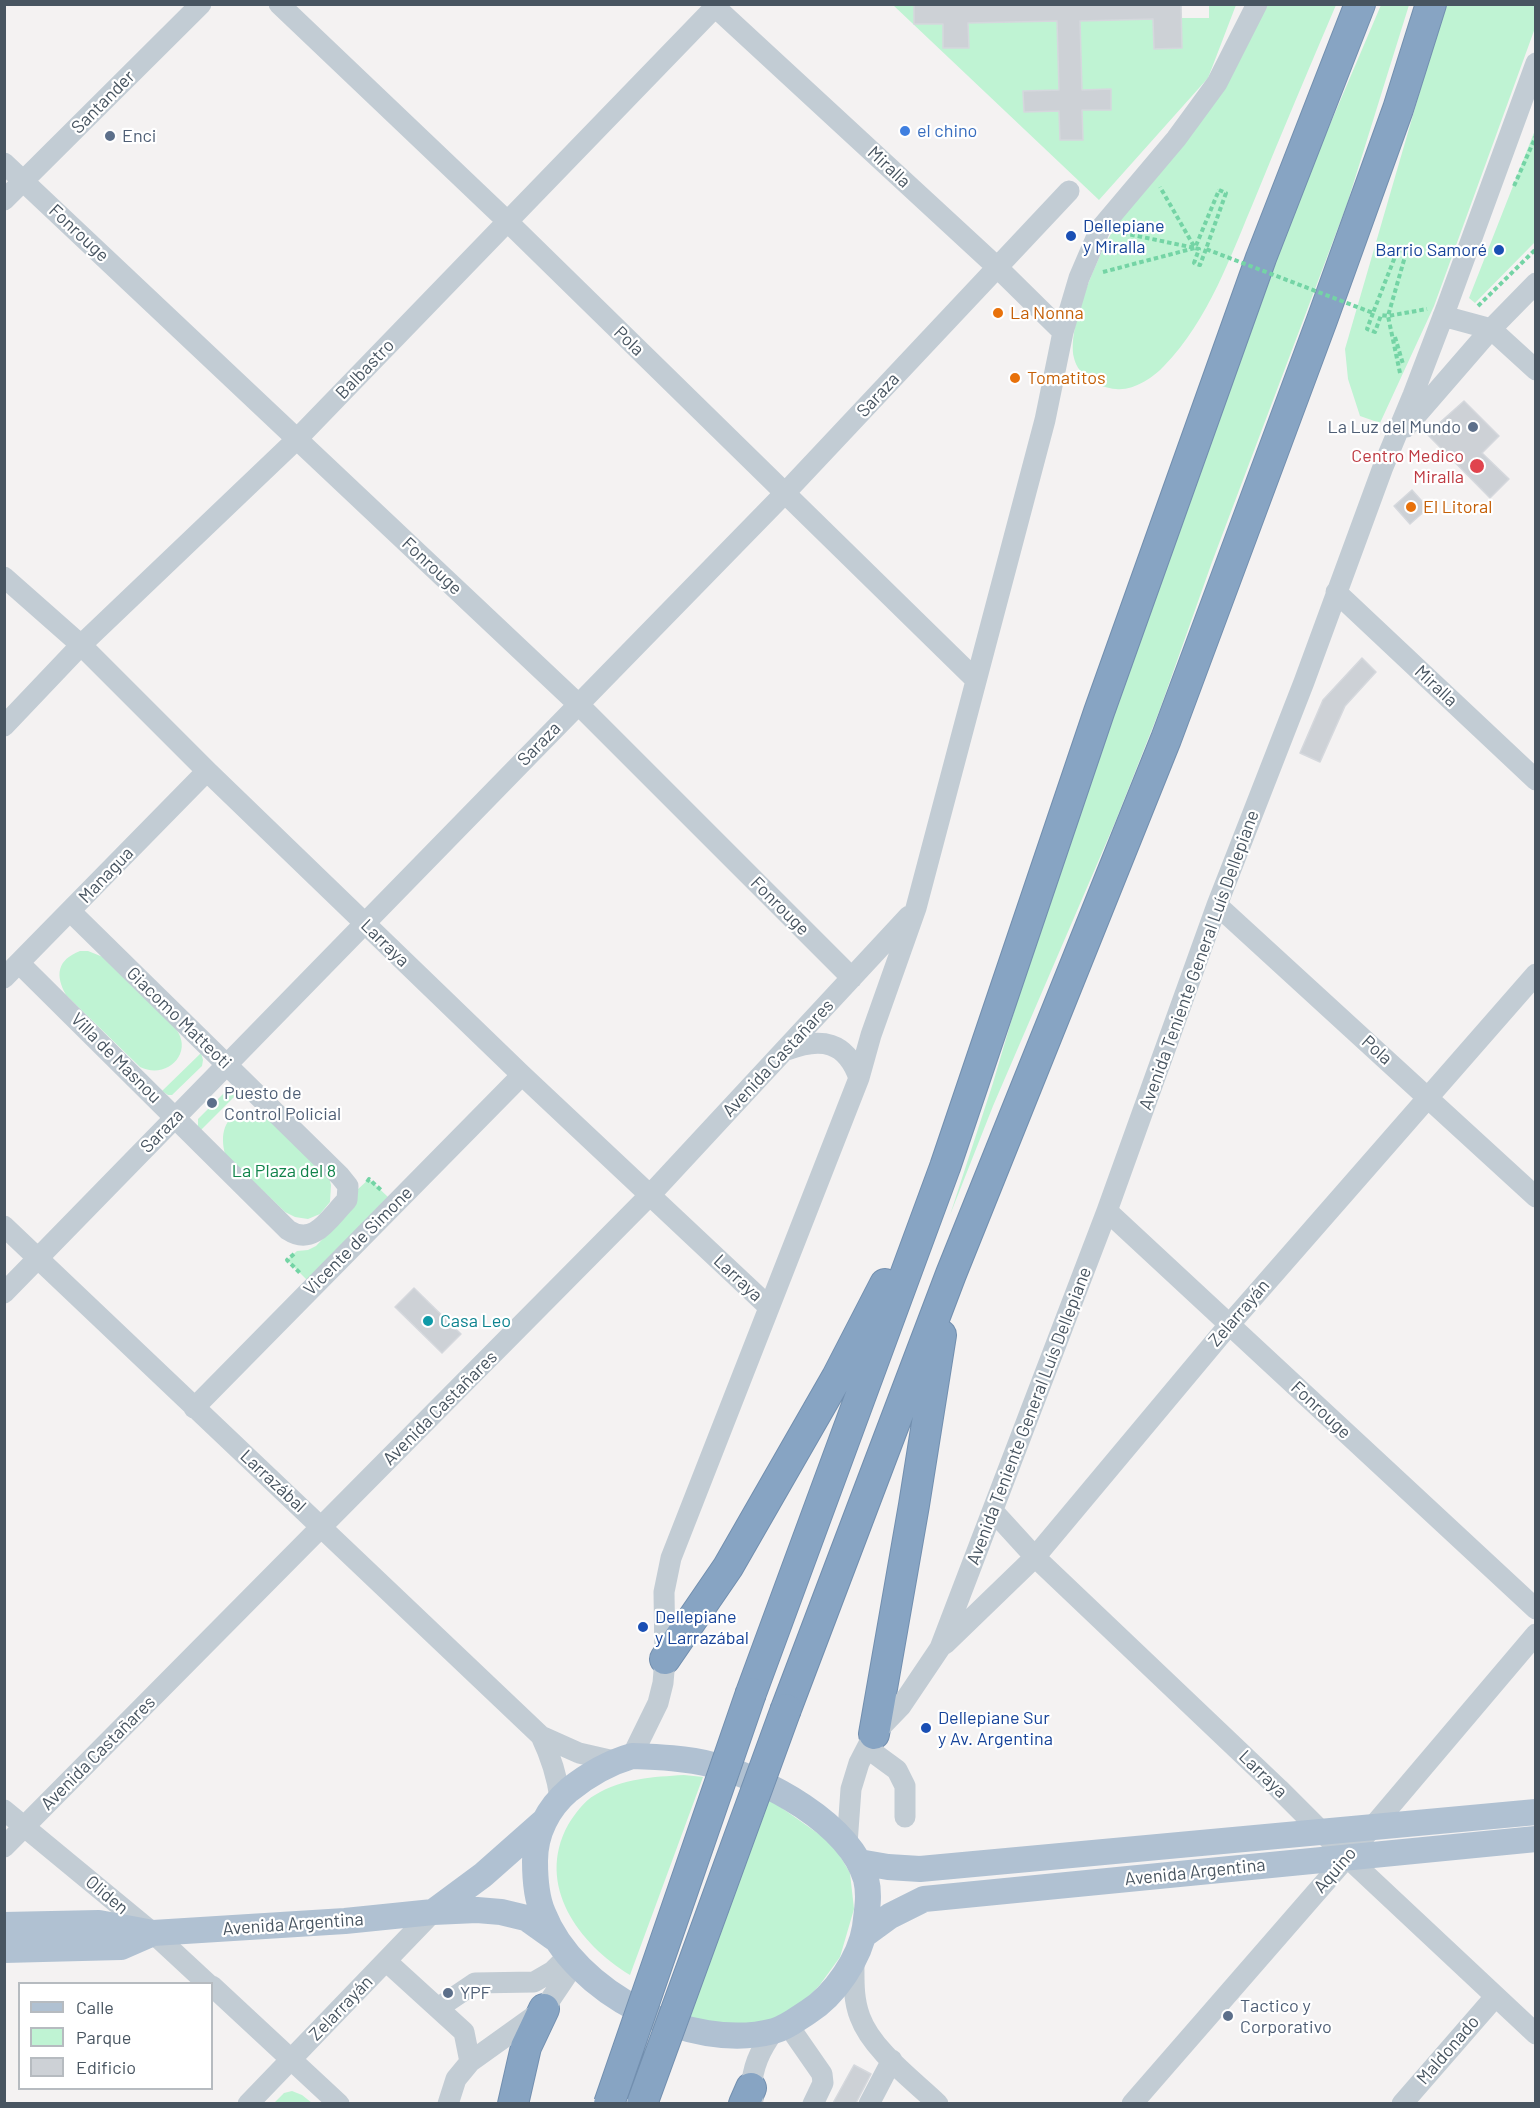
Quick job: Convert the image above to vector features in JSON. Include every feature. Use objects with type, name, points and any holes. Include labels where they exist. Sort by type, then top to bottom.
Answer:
[{"type":"highway","points":[[609,2103],[751,1693],[945,1167],[1099,712],[1261,258],[1360,4]]},
{"type":"highway","points":[[642,2103],[786,1709],[951,1274],[1166,739],[1322,320],[1398,109],[1431,4]]},
{"type":"highway","points":[[665,1659],[728,1567],[837,1377],[945,1167]]},
{"type":"highway","points":[[870,1741],[914,1505],[951,1274]]},
{"type":"highway","points":[[513,2103],[526,2047],[544,2009]]},
{"type":"main road","points":[[433,1912],[483,1875],[543,1822],[560,1798],[587,1776],[623,1759],[674,1758],[713,1765],[750,1778],[786,1796],[818,1818],[853,1853],[866,1880],[869,1901],[864,1935],[854,1961],[835,1987],[812,2010],[781,2028]]},
{"type":"main road","name":"Avenida Argentina","points":[[853,1853],[888,1867],[920,1869],[1536,1812]]},
{"type":"main road","points":[[543,1822],[535,1852],[535,1883],[542,1913],[567,1953]]},
{"type":"main road","name":"Avenida Argentina","points":[[864,1935],[890,1916],[924,1899],[1536,1839]]},
{"type":"main road","name":"Avenida Argentina","points":[[4,1925],[99,1923],[153,1933],[345,1921],[433,1912],[477,1910],[501,1912],[526,1918],[614,1996],[674,2025],[707,2032],[740,2035],[781,2028]]},
{"type":"main road","name":"Avenida Argentina","points":[[4,1950],[121,1947],[153,1933]]},
{"type":"street","name":"Santander","points":[[4,200],[201,4]]},
{"type":"street","name":"Pola","points":[[279,4],[507,221],[976,680]]},
{"type":"street","points":[[623,1759],[658,1703],[665,1659],[663,1592],[671,1558],[859,1078],[871,1035],[916,908],[1052,392],[1063,332],[1079,278],[1100,229],[1176,139],[1217,83],[1257,4]]},
{"type":"street","name":"Balbastro","points":[[4,726],[81,645],[297,439],[715,6]]},
{"type":"street","name":"Miralla","points":[[715,6],[998,268],[1063,332]]},
{"type":"street","name":"Avenida Teniente General Luís Dellepiane","points":[[853,1853],[851,1789],[859,1763],[870,1741],[901,1706],[940,1648],[1107,1211],[1217,906],[1534,76]]},
{"type":"street","name":"Fonrouge","points":[[4,163],[578,704],[852,978]]},
{"type":"street","name":"Saraza","points":[[4,1293],[785,493],[1069,191]]},
{"type":"street","points":[[1392,443],[1491,329],[1536,283]]},
{"type":"street","points":[[1445,311],[1491,329],[1536,370]]},
{"type":"street","name":"Larraya","points":[[4,577],[81,645],[207,771],[522,1075],[769,1307]]},
{"type":"street","name":"Miralla","points":[[1336,592],[1536,780]]},
{"type":"street","name":"Managua","points":[[4,978],[207,771]]},
{"type":"street","name":"Pola","points":[[1217,906],[1428,1096],[1536,1197]]},
{"type":"street","name":"Avenida Castañares","points":[[4,1847],[650,1195],[916,908]]},
{"type":"street","name":"Giacomo Matteoti","points":[[70,911],[340,1176]]},
{"type":"street","name":"Villa de Masnou","points":[[19,963],[288,1230]]},
{"type":"street","name":"Zelarrayán","points":[[940,1648],[1035,1557],[1229,1325],[1536,974]]},
{"type":"street","points":[[786,1050],[802,1044],[817,1042],[832,1045],[854,1064],[859,1078]]},
{"type":"street","name":"Vicente de Simone","points":[[194,1408],[522,1075]]},
{"type":"street","name":"Vicente de Simone","points":[[288,1230],[303,1237],[313,1235],[347,1200],[348,1186],[340,1176]]},
{"type":"street","name":"Fonrouge","points":[[1107,1211],[1536,1609]]},
{"type":"street","name":"Larrazábal","points":[[4,1226],[541,1736],[579,1753],[623,1759]]},
{"type":"street","name":"Larraya","points":[[993,1511],[1035,1557],[1279,1789],[1347,1857],[1536,2034]]},
{"type":"street","name":"Aquino","points":[[1132,2103],[1347,1857],[1536,1634]]},
{"type":"street","name":"Larrazábal","points":[[541,1736],[554,1766],[560,1798]]},
{"type":"street","points":[[870,1741],[897,1770],[905,1786],[904,1817]]},
{"type":"street","name":"Oliden","points":[[4,1810],[153,1933],[207,1982]]},
{"type":"street","name":"Zelarrayán","points":[[248,2103],[433,1912]]},
{"type":"street","points":[[438,2008],[475,1983],[534,1982],[553,1971],[567,1953]]},
{"type":"street","points":[[448,2103],[456,2079],[470,2062],[544,2009],[567,1953]]},
{"type":"street","points":[[386,1960],[464,2032],[470,2062]]},
{"type":"street","points":[[854,1961],[854,1991],[860,2018],[877,2046],[938,2103]]},
{"type":"street","name":"Oliden","points":[[213,1988],[339,2103]]},
{"type":"street","name":"Maldonado","points":[[1402,2103],[1495,1997]]},
{"type":"street","points":[[750,2098],[754,2068],[762,2048],[781,2028],[822,2074],[823,2083],[813,2103]]},
{"type":"street","points":[[869,2103],[892,2060]]},
{"type":"path","points":[[1513,190],[1536,136]]},
{"type":"path","points":[[1150,170],[1195,248],[1199,249],[1194,263],[1200,265],[1226,193],[1219,190],[1195,248]]},
{"type":"path","points":[[1100,229],[1195,248]]},
{"type":"path","points":[[1079,278],[1195,248]]},
{"type":"path","points":[[1206,249],[1373,313]]},
{"type":"path","points":[[1410,402],[1388,316],[1406,253],[1398,249],[1367,329],[1375,332],[1381,315],[1388,316],[1445,311]]},
{"type":"path","points":[[1475,309],[1536,249]]},
{"type":"path","points":[[1388,316],[1410,402]]},
{"type":"path","points":[[369,1179],[388,1197]]},
{"type":"path","points":[[287,1260],[307,1280]]},
{"type":"green space","points":[[893,5],[914,5],[914,24],[943,24],[944,48],[969,48],[968,23],[1057,21],[1059,90],[1023,91],[1024,111],[1059,111],[1060,140],[1083,139],[1082,110],[1111,109],[1111,89],[1082,90],[1080,21],[1153,19],[1154,49],[1181,48],[1181,18],[1209,18],[1209,5],[1236,5],[1208,78],[1099,200]]},
{"type":"green space","points":[[1265,5],[1336,5],[1228,264],[1194,328],[1159,371],[1142,383],[1129,388],[1109,388],[1096,383],[1090,380],[1076,364],[1073,343],[1081,304],[1098,261],[1116,224],[1132,199]]},
{"type":"green space","points":[[1381,5],[1409,5],[1347,204],[1212,562],[1160,709],[1116,820],[993,1106],[950,1215],[993,1083],[1038,930],[1246,337],[1320,148]]},
{"type":"green space","points":[[1445,5],[1535,5],[1535,28],[1434,306],[1380,423],[1360,416],[1348,379],[1345,349]]},
{"type":"green space","points":[[1535,130],[1535,242],[1475,303],[1469,298]]},
{"type":"green space","points":[[80,951],[88,951],[103,957],[174,1026],[181,1038],[182,1047],[175,1062],[160,1070],[140,1067],[66,995],[60,981],[60,969],[67,959]]},
{"type":"green space","points":[[201,1053],[202,1066],[172,1095],[162,1091]]},
{"type":"green space","points":[[233,1088],[240,1091],[201,1130],[198,1127],[198,1119],[228,1089]]},
{"type":"green space","name":"La Plaza del 8","points":[[243,1110],[265,1113],[329,1177],[330,1202],[320,1214],[308,1219],[295,1217],[285,1212],[225,1154],[223,1133],[225,1128],[231,1117]]},
{"type":"green space","points":[[369,1179],[388,1197],[307,1280],[287,1260],[297,1251],[308,1250],[316,1246],[354,1206],[357,1190]]},
{"type":"green space","points":[[684,1775],[703,1777],[630,1975],[594,1947],[579,1930],[568,1911],[560,1891],[557,1869],[559,1847],[573,1817],[583,1804],[595,1795],[627,1782]]},
{"type":"green space","points":[[769,1799],[833,1844],[850,1873],[854,1909],[840,1957],[819,1986],[794,2011],[760,2026],[742,2028],[689,2018]]},
{"type":"green space","points":[[292,2091],[312,2103],[274,2103],[284,2093]]},
{"type":"building","points":[[914,4],[1181,4],[1182,48],[1154,49],[1153,19],[1080,21],[1082,90],[1111,89],[1111,110],[1082,110],[1083,140],[1060,140],[1059,111],[1024,112],[1023,91],[1059,90],[1057,21],[968,23],[969,48],[943,48],[943,24],[914,24]]},
{"type":"building","name":"Centro Medico Miralla","points":[[1464,401],[1499,436],[1482,453],[1509,479],[1490,498],[1427,434]]},
{"type":"building","name":"El Litoral","points":[[1412,490],[1428,508],[1410,524],[1394,506]]},
{"type":"building","points":[[1362,658],[1376,672],[1345,706],[1320,762],[1300,753],[1323,700]]},
{"type":"building","name":"Casa Leo","points":[[414,1288],[461,1334],[442,1353],[395,1307]]},
{"type":"building","points":[[854,2065],[871,2074],[856,2103],[833,2103]]},
{"type":"place","name":"el chino","points":[[905,131]]},
{"type":"place","name":"Enci","points":[[110,136]]},
{"type":"place","name":"Dellepiane y Miralla","points":[[1071,236]]},
{"type":"place","name":"Barrio Samoré","points":[[1499,250]]},
{"type":"place","name":"La Nonna","points":[[998,313]]},
{"type":"place","name":"Tomatitos","points":[[1015,378]]},
{"type":"place","name":"La Luz del Mundo","points":[[1473,427]]},
{"type":"place","name":"Centro Medico Miralla","points":[[1477,466]]},
{"type":"place","name":"El Litoral","points":[[1411,507]]},
{"type":"place","name":"Puesto de Control Policial","points":[[212,1103]]},
{"type":"place","name":"Casa Leo","points":[[428,1321]]},
{"type":"place","name":"Dellepiane y Larrazábal","points":[[643,1627]]},
{"type":"place","name":"Dellepiane Sur y Av. Argentina","points":[[926,1728]]},
{"type":"place","name":"YPF","points":[[448,1993]]},
{"type":"place","name":"Tactico y Corporativo","points":[[1228,2016]]}]
